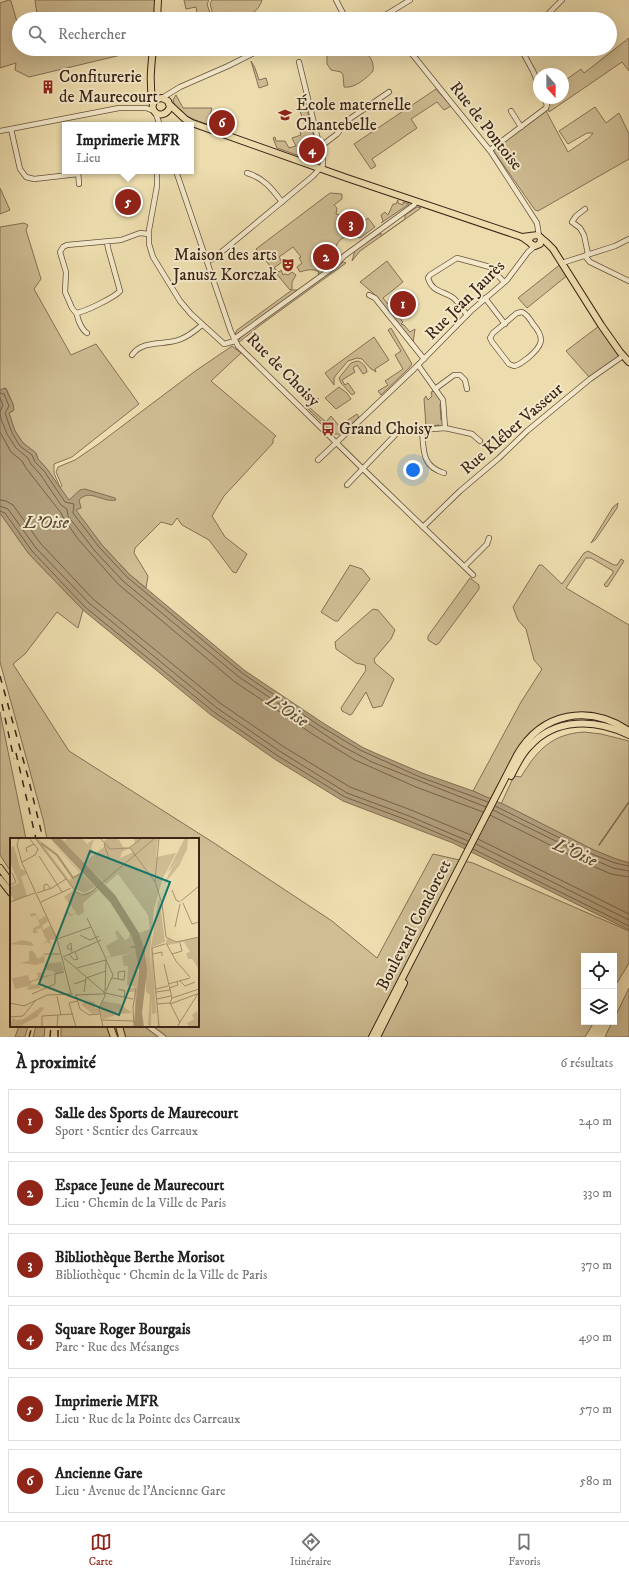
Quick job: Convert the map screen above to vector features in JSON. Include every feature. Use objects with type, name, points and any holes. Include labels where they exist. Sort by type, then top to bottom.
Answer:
[{"type":"main road","points":[[157,12],[158,0]]},
{"type":"main road","points":[[152,56],[149,78],[155,112],[160,115],[174,114],[190,122]]},
{"type":"main road","points":[[150,88],[154,95],[169,104],[184,118]]},
{"type":"main road","points":[[153,104],[160,98]]},
{"type":"main road","points":[[165,114],[169,104]]},
{"type":"main road","points":[[194,124],[320,169],[522,237],[535,240],[553,248],[601,325],[629,362]]},
{"type":"main road","points":[[509,775],[519,751],[527,740],[546,725],[559,719],[580,715],[594,715],[615,722],[629,731]]},
{"type":"main road","points":[[509,775],[534,742],[546,733],[559,727],[570,724],[592,724],[608,727],[629,735]]},
{"type":"main road","name":"Boulevard Condorcet","points":[[372,1037],[509,775]]},
{"type":"main road","points":[[0,868],[10,882]]},
{"type":"main road","points":[[0,879],[10,893]]},
{"type":"main road","name":"Boulevard Condorcet","points":[[377,1037],[402,982]]},
{"type":"main road","points":[[110,1027],[114,1037]]},
{"type":"main road","points":[[118,1027],[122,1037]]},
{"type":"street","points":[[336,0],[342,12]]},
{"type":"street","points":[[393,12],[410,0]]},
{"type":"street","points":[[550,12],[562,0]]},
{"type":"street","points":[[160,98],[249,56]]},
{"type":"street","name":"Rue de Pontoise","points":[[414,56],[490,150],[537,223],[535,240]]},
{"type":"street","points":[[525,56],[533,70]]},
{"type":"street","points":[[207,261],[213,259],[320,169],[323,160],[299,62]]},
{"type":"street","points":[[169,104],[170,98],[176,90]]},
{"type":"street","points":[[320,147],[337,134],[348,120],[389,92]]},
{"type":"street","points":[[0,131],[119,108],[146,108],[153,104]]},
{"type":"street","points":[[490,150],[546,108],[545,104]]},
{"type":"street","points":[[146,108],[155,112],[160,122]]},
{"type":"street","points":[[511,111],[521,127]]},
{"type":"street","points":[[163,122],[165,114]]},
{"type":"street","points":[[12,129],[20,169],[26,177],[34,179],[71,174]]},
{"type":"street","points":[[247,173],[268,184],[282,202]]},
{"type":"street","points":[[78,174],[79,184]]},
{"type":"street","points":[[157,174],[157,186],[149,234],[150,252],[180,301],[202,325],[224,344],[234,340],[335,266],[344,256],[418,202]]},
{"type":"street","name":"Rue de Choisy","points":[[177,174],[234,340],[242,350],[336,443],[473,575]]},
{"type":"street","points":[[585,209],[576,216],[572,222],[580,228],[584,235],[587,255],[590,262],[629,281]]},
{"type":"street","points":[[87,333],[77,316],[77,313],[73,310],[65,292],[66,272],[60,251],[67,245],[107,242],[121,240],[140,233],[149,234]]},
{"type":"street","points":[[562,262],[615,246],[629,239]]},
{"type":"street","name":"Rue Jean Jaurès","points":[[336,443],[418,365],[467,315],[504,282],[528,252],[535,240]]},
{"type":"street","points":[[77,313],[117,294],[120,291],[107,242]]},
{"type":"street","points":[[467,315],[453,298],[438,292],[428,278],[453,259],[458,258],[490,267],[504,282]]},
{"type":"street","points":[[369,295],[374,298],[424,359]]},
{"type":"street","points":[[485,298],[505,324]]},
{"type":"street","points":[[522,312],[540,333],[538,348],[516,366],[509,364],[490,339],[493,333],[505,324],[517,313],[522,312]]},
{"type":"street","points":[[132,355],[136,350],[147,345],[183,339],[202,325]]},
{"type":"street","name":"Rue Kléber Vasseur","points":[[423,527],[460,491],[499,458],[527,431],[590,379],[623,356]]},
{"type":"street","points":[[418,365],[443,402],[445,428]]},
{"type":"street","points":[[435,389],[454,375],[460,375],[465,380],[467,389]]},
{"type":"street","points":[[347,484],[396,433],[405,430],[445,428],[472,434],[480,441]]},
{"type":"street","points":[[422,430],[424,458],[435,470],[444,473]]},
{"type":"street","points":[[318,460],[336,443]]},
{"type":"street","points":[[464,566],[487,544],[489,538]]},
{"type":"street","points":[[149,1027],[163,1037]]},
{"type":"shaded area","points":[[9,0],[11,1],[14,12],[12,12],[12,56],[117,56],[29,77],[15,70],[16,63],[0,68],[0,3]]},
{"type":"shaded area","points":[[35,0],[155,0],[154,12],[37,12]]},
{"type":"shaded area","points":[[184,0],[209,0],[207,4],[210,12],[197,12],[196,7],[186,9]]},
{"type":"shaded area","points":[[212,0],[262,0],[259,7],[254,12],[212,12],[210,4]]},
{"type":"shaded area","points":[[629,38],[629,71],[622,62],[569,98],[569,78],[581,69],[584,73],[606,56],[617,56],[617,47]]},
{"type":"shaded area","points":[[327,56],[369,56],[372,61],[373,71],[364,80],[356,85],[344,87],[343,75],[341,72],[331,70],[327,64]]},
{"type":"shaded area","points":[[251,61],[259,80],[266,78],[268,85],[259,88]]},
{"type":"shaded area","points":[[436,89],[451,106],[444,110],[437,102],[411,119],[417,128],[372,159],[376,166],[371,169],[354,144]]},
{"type":"shaded area","points":[[176,95],[183,108],[212,108],[207,124],[197,121],[178,110],[173,100]]},
{"type":"shaded area","points":[[547,104],[561,104],[549,112]]},
{"type":"shaded area","points":[[306,105],[319,157],[317,162],[277,148],[273,138],[275,137],[276,141],[285,141],[289,148],[296,146],[292,138],[301,135],[299,129],[305,126],[299,108]]},
{"type":"shaded area","points":[[595,107],[606,123],[619,113],[629,134],[629,159],[538,211],[535,210],[493,150],[546,111],[568,152],[590,137],[593,133],[587,133],[568,144],[559,131]]},
{"type":"shaded area","points":[[0,188],[10,210],[0,214]]},
{"type":"shaded area","points":[[330,193],[342,194],[342,199],[334,205],[337,208],[336,214],[340,215],[340,225],[347,224],[353,229],[368,218],[375,227],[360,238],[349,236],[341,239],[336,246],[335,251],[335,257],[340,259],[332,267],[331,261],[322,268],[322,273],[318,276],[319,272],[314,270],[300,272],[297,267],[302,263],[299,258],[301,257],[293,247],[279,257],[282,262],[274,268],[279,272],[281,270],[283,275],[288,275],[292,272],[296,275],[292,282],[292,289],[290,290],[256,249]]},
{"type":"shaded area","points":[[398,200],[398,203],[403,205],[403,202],[409,204],[381,223],[383,221],[381,215],[385,212],[388,215],[393,204],[396,204]]},
{"type":"shaded area","points":[[417,207],[421,208],[360,251],[352,261],[355,250],[381,233],[381,236],[405,219],[405,215]]},
{"type":"shaded area","points":[[24,223],[28,225],[26,230],[41,279],[34,289],[71,355],[96,344],[139,404],[72,457],[54,464],[54,473],[60,487],[62,486],[56,472],[58,467],[75,460],[97,445],[194,372],[232,346],[241,353],[211,381],[276,436],[273,439],[273,443],[224,496],[212,516],[225,537],[247,554],[236,573],[233,572],[209,540],[182,525],[177,518],[172,525],[161,522],[135,548],[134,553],[148,576],[146,588],[129,574],[102,545],[85,524],[47,469],[38,459],[36,453],[23,443],[15,431],[9,413],[13,411],[13,404],[6,388],[0,390],[0,227]]},
{"type":"shaded area","points":[[387,261],[403,282],[383,298],[403,322],[401,324],[404,325],[410,332],[415,329],[413,343],[373,293],[360,282]]},
{"type":"shaded area","points":[[343,262],[346,263],[242,340],[239,342],[238,341],[241,337]]},
{"type":"shaded area","points":[[562,263],[569,274],[527,308],[518,298]]},
{"type":"shaded area","points":[[292,290],[297,290],[297,292],[236,335],[235,334],[237,330]]},
{"type":"shaded area","points":[[599,326],[620,356],[590,378],[566,351]]},
{"type":"shaded area","points":[[391,328],[412,364],[381,395],[378,391],[388,385],[385,381],[403,369],[395,355],[401,351],[388,330]]},
{"type":"shaded area","points":[[374,337],[389,360],[375,369],[376,372],[362,359],[357,358],[348,361],[334,378],[334,385],[325,373]]},
{"type":"shaded area","points":[[357,361],[364,365],[367,372],[363,374],[357,365],[353,368],[355,372],[342,380],[345,385],[348,383],[355,393],[352,395],[341,383],[339,378],[351,363]]},
{"type":"shaded area","points":[[339,387],[347,393],[351,399],[336,409],[325,398]]},
{"type":"shaded area","points":[[435,391],[444,406],[440,404],[441,420],[445,423],[445,426],[438,429],[439,425],[430,426],[428,429],[425,429],[424,399],[426,396],[428,400],[432,396],[431,392]]},
{"type":"shaded area","points":[[313,398],[319,399],[310,408],[326,422],[331,416],[339,426],[357,414],[359,417],[341,434],[334,434],[304,405]]},
{"type":"shaded area","points":[[618,503],[617,508],[596,539],[591,543],[613,507]]},
{"type":"shaded area","points":[[0,513],[29,554],[83,610],[78,628],[57,612],[25,654],[13,664],[69,751],[214,843],[332,921],[377,958],[433,854],[473,863],[629,931],[629,963],[617,983],[617,953],[581,953],[581,1025],[592,1025],[585,1037],[61,1037],[61,1027],[199,1027],[199,838],[47,838],[43,819],[0,662]]},
{"type":"shaded area","points":[[588,551],[614,565],[617,565],[621,559],[624,561],[606,587],[604,585],[613,571],[591,558],[586,558],[566,588],[629,625],[629,727],[610,718],[591,712],[572,713],[560,716],[527,737],[518,748],[490,799],[473,791],[521,702],[542,669],[534,660],[526,629],[518,620],[513,607],[539,565],[542,565],[562,584],[584,553]]},
{"type":"shaded area","points":[[350,565],[362,569],[370,579],[338,621],[335,621],[321,612]]},
{"type":"shaded area","points":[[470,578],[479,585],[479,589],[436,645],[428,640],[428,636]]},
{"type":"shaded area","points":[[373,609],[378,610],[395,630],[391,639],[374,659],[375,663],[394,679],[382,706],[373,708],[366,692],[350,715],[342,711],[341,708],[366,670],[365,665],[356,663],[336,649],[335,642]]},
{"type":"shaded area","points":[[0,712],[26,838],[10,838],[10,870],[0,855]]},
{"type":"shaded area","points":[[584,732],[601,734],[629,741],[629,863],[612,858],[580,844],[501,804],[514,776],[521,777],[533,759],[546,745],[563,736]]},
{"type":"shaded area","points":[[629,988],[629,1037],[605,1037],[611,1025],[617,1025],[617,1013]]},
{"type":"shaded area","points":[[19,1027],[28,1027],[25,1037],[15,1037]]},
{"type":"shaded area","points":[[36,1027],[45,1027],[44,1037],[33,1037]]},
{"type":"water","name":"L’Oise","points":[[5,388],[13,404],[14,410],[9,413],[15,431],[23,443],[36,453],[38,459],[69,500],[80,490],[85,489],[115,498],[116,500],[106,500],[87,495],[79,500],[81,508],[76,510],[102,545],[129,574],[244,670],[323,723],[362,747],[422,773],[473,791],[505,805],[594,850],[629,863],[629,930],[453,843],[343,801],[276,760],[211,715],[83,610],[29,554],[0,513],[0,390]]},
{"type":"waterway","name":"L'Oise","points":[[599,845],[629,802]]},
{"type":"railway","points":[[0,676],[28,777],[43,838]]},
{"type":"railway","points":[[2,704],[14,759]]},
{"type":"railway","points":[[16,753],[36,838]]},
{"type":"railway","points":[[29,1037],[32,1027]]},
{"type":"railway","points":[[50,1037],[51,1027]]},
{"type":"railway","points":[[58,1027],[58,1037]]},
{"type":"place","name":"Confiturerie de Maurecourt","points":[[48,87]]},
{"type":"place","name":"École maternelle Chantebelle","points":[[285,115]]},
{"type":"place","name":"Ancienne Gare","points":[[222,123]]},
{"type":"place","name":"Square Roger Bourgais","points":[[312,150]]},
{"type":"place","name":"Imprimerie MFR","points":[[128,202]]},
{"type":"place","name":"Bibliothèque Berthe Morisot","points":[[351,224]]},
{"type":"place","name":"Espace Jeune de Maurecourt","points":[[326,257]]},
{"type":"place","name":"Maison des arts Janusz Korczak","points":[[288,265]]},
{"type":"place","name":"Salle des Sports de Maurecourt","points":[[403,304]]},
{"type":"place","name":"Grand Choisy","points":[[328,429]]}]
